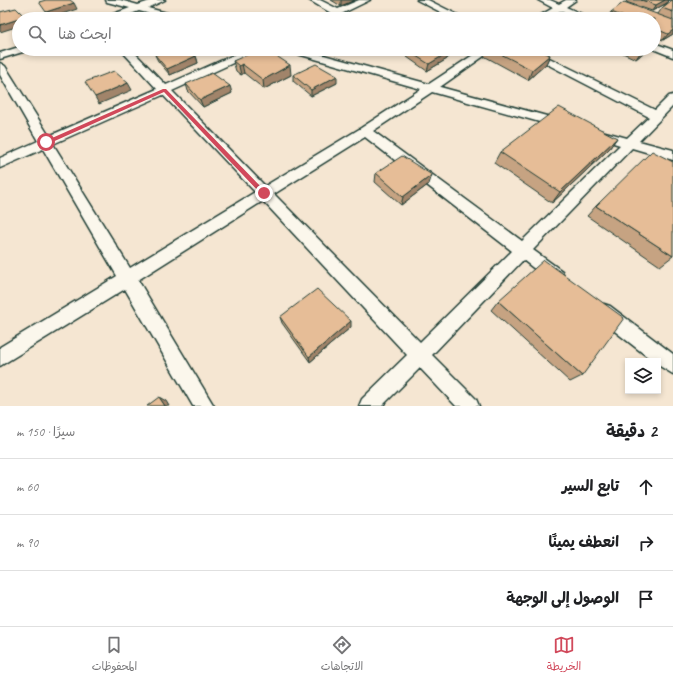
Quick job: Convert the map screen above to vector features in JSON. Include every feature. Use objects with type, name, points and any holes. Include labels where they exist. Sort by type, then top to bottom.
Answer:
[{"type":"street","points":[[110,0],[154,12]]},
{"type":"street","points":[[128,12],[161,0]]},
{"type":"street","points":[[313,0],[336,12]]},
{"type":"street","points":[[340,12],[366,0]]},
{"type":"street","points":[[422,0],[447,12]]},
{"type":"street","points":[[542,0],[572,12]]},
{"type":"street","points":[[551,12],[572,0]]},
{"type":"street","points":[[662,0],[673,4]]},
{"type":"street","points":[[661,49],[673,54]]},
{"type":"street","points":[[0,56],[12,52]]},
{"type":"street","points":[[132,56],[469,406]]},
{"type":"street","points":[[0,163],[240,56]]},
{"type":"street","points":[[315,56],[430,89],[569,126]]},
{"type":"street","points":[[0,357],[365,131],[479,56]]},
{"type":"street","points":[[537,56],[657,116]]},
{"type":"street","points":[[0,66],[204,406]]},
{"type":"street","points":[[369,406],[673,99]]},
{"type":"street","points":[[584,130],[673,155]]},
{"type":"street","points":[[365,131],[567,284]]},
{"type":"street","points":[[592,303],[673,365]]},
{"type":"building","points":[[46,0],[70,0],[74,3],[46,12],[39,2]]},
{"type":"building","points":[[641,0],[665,0],[656,5]]},
{"type":"building","points":[[672,0],[673,12],[662,8]]},
{"type":"building","points":[[624,2],[651,12],[611,12]]},
{"type":"building","points":[[16,8],[20,12],[12,12],[12,21],[0,25],[0,12]]},
{"type":"building","points":[[661,16],[673,20],[673,30],[668,34],[661,31]]},
{"type":"building","points":[[156,56],[196,56],[167,69]]},
{"type":"building","points":[[244,56],[276,56],[290,65],[263,80],[242,64],[239,66],[233,61]]},
{"type":"building","points":[[416,56],[442,56],[429,64]]},
{"type":"building","points":[[505,56],[549,56],[532,70]]},
{"type":"building","points":[[316,64],[337,76],[311,90],[293,75]]},
{"type":"building","points":[[114,71],[128,83],[95,97],[85,82]]},
{"type":"building","points":[[212,73],[230,86],[200,100],[186,84]]},
{"type":"building","points":[[559,107],[617,138],[560,192],[500,152]]},
{"type":"building","points":[[652,151],[673,162],[673,256],[596,206]]},
{"type":"building","points":[[402,156],[432,175],[403,197],[376,173]]},
{"type":"building","points":[[544,260],[624,318],[582,376],[498,301]]},
{"type":"building","points":[[317,289],[351,321],[309,357],[280,317]]},
{"type":"building","points":[[159,397],[165,406],[147,406]]},
{"type":"route","points":[[46,142],[165,90],[264,193]]}]
